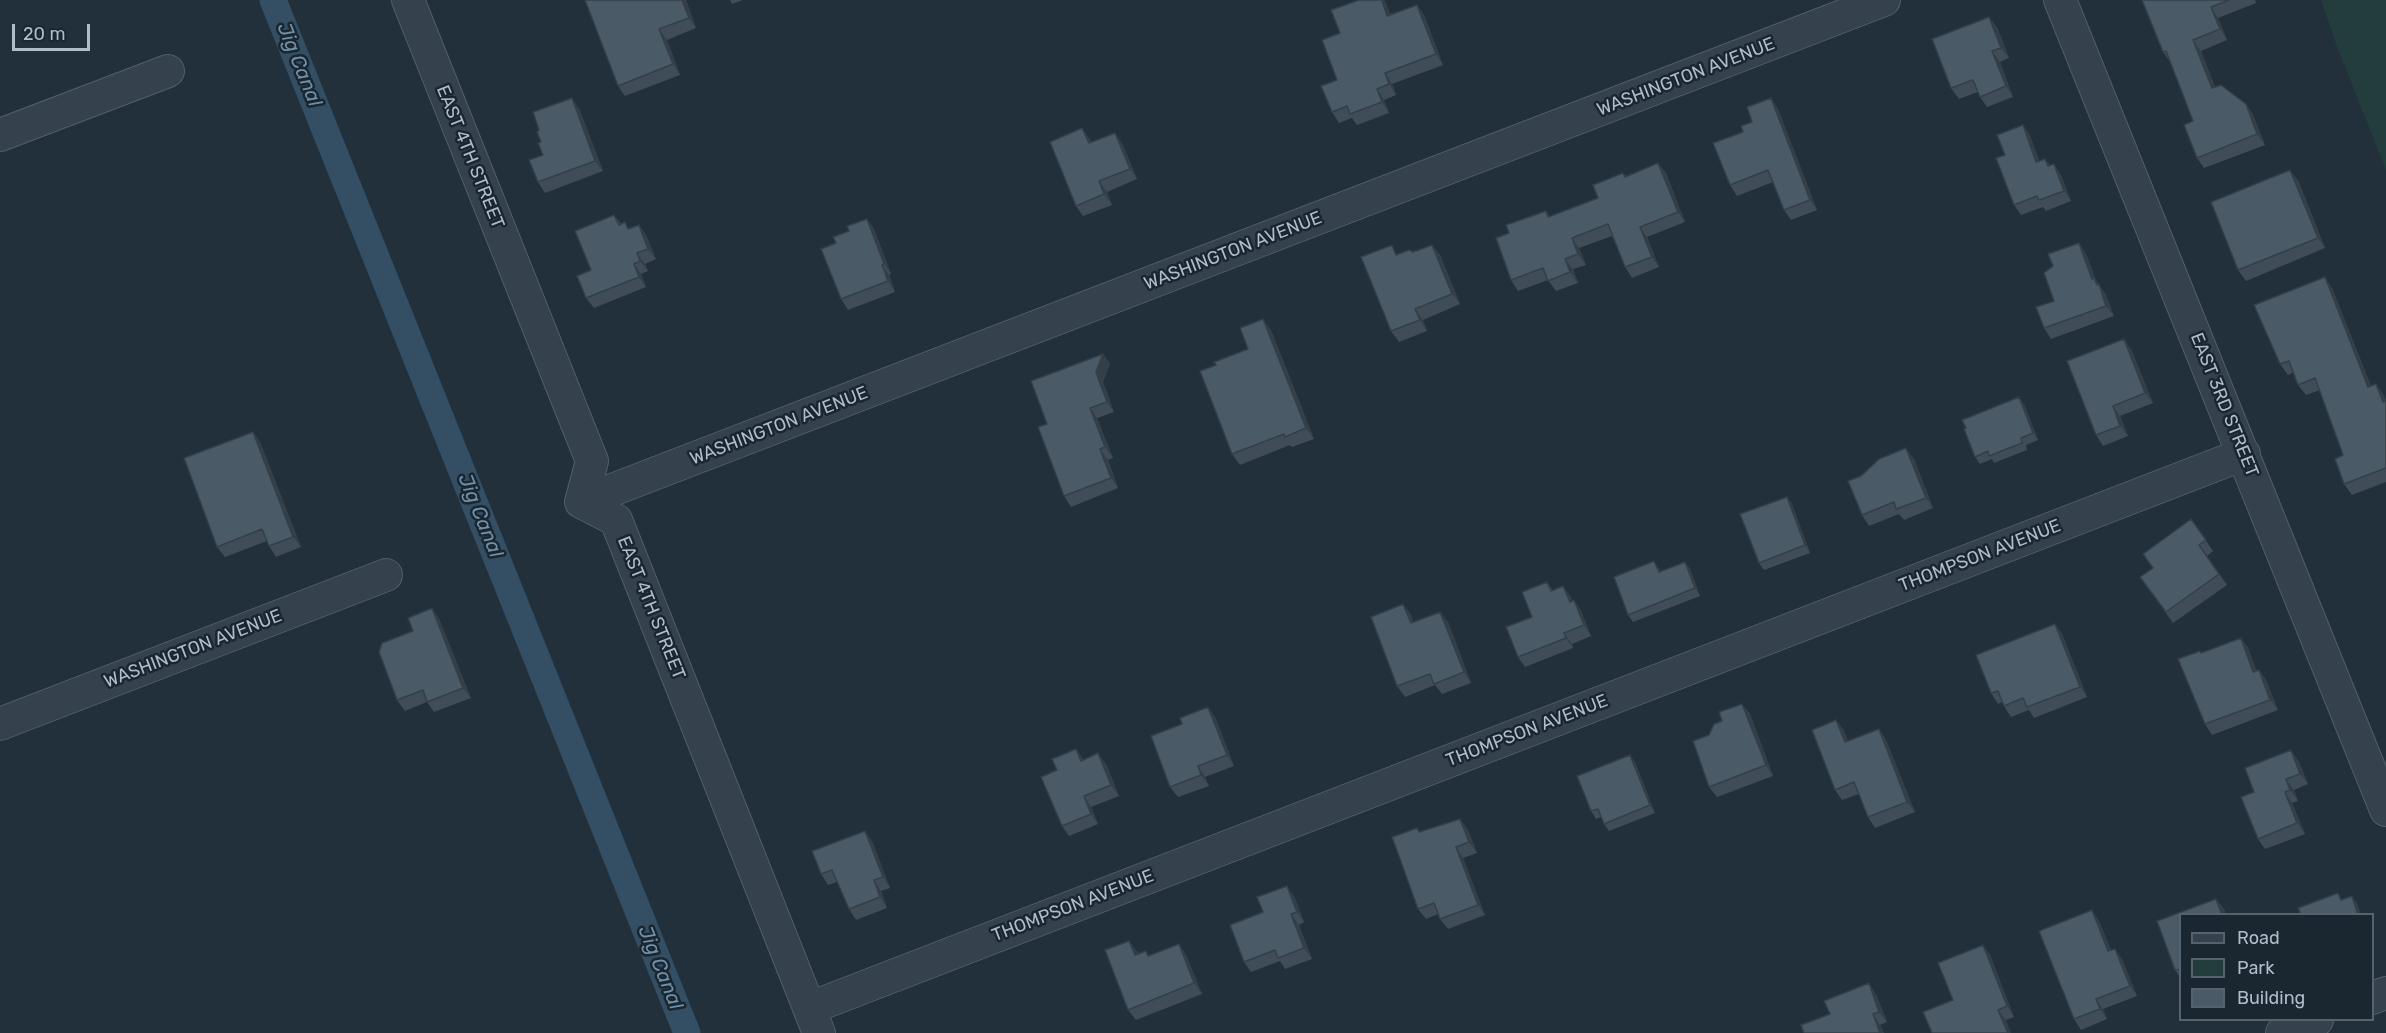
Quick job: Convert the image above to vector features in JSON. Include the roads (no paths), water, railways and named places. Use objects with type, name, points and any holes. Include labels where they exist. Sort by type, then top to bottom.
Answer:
[{"type":"street","name":"EAST 4TH STREET","points":[[408,0],[592,461],[581,502],[616,520],[814,1020]]},
{"type":"street","name":"WASHINGTON AVENUE","points":[[581,502],[1884,0]]},
{"type":"street","name":"EAST 3RD STREET","points":[[2060,0],[2386,810]]},
{"type":"street","points":[[0,135],[168,71]]},
{"type":"street","name":"THOMPSON AVENUE","points":[[814,1020],[2244,454]]},
{"type":"street","name":"WASHINGTON AVENUE","points":[[0,724],[386,575]]},
{"type":"street","points":[[2282,1033],[2314,1021]]},
{"type":"waterway","name":"Jig Canal","points":[[273,0],[687,1033]]}]
